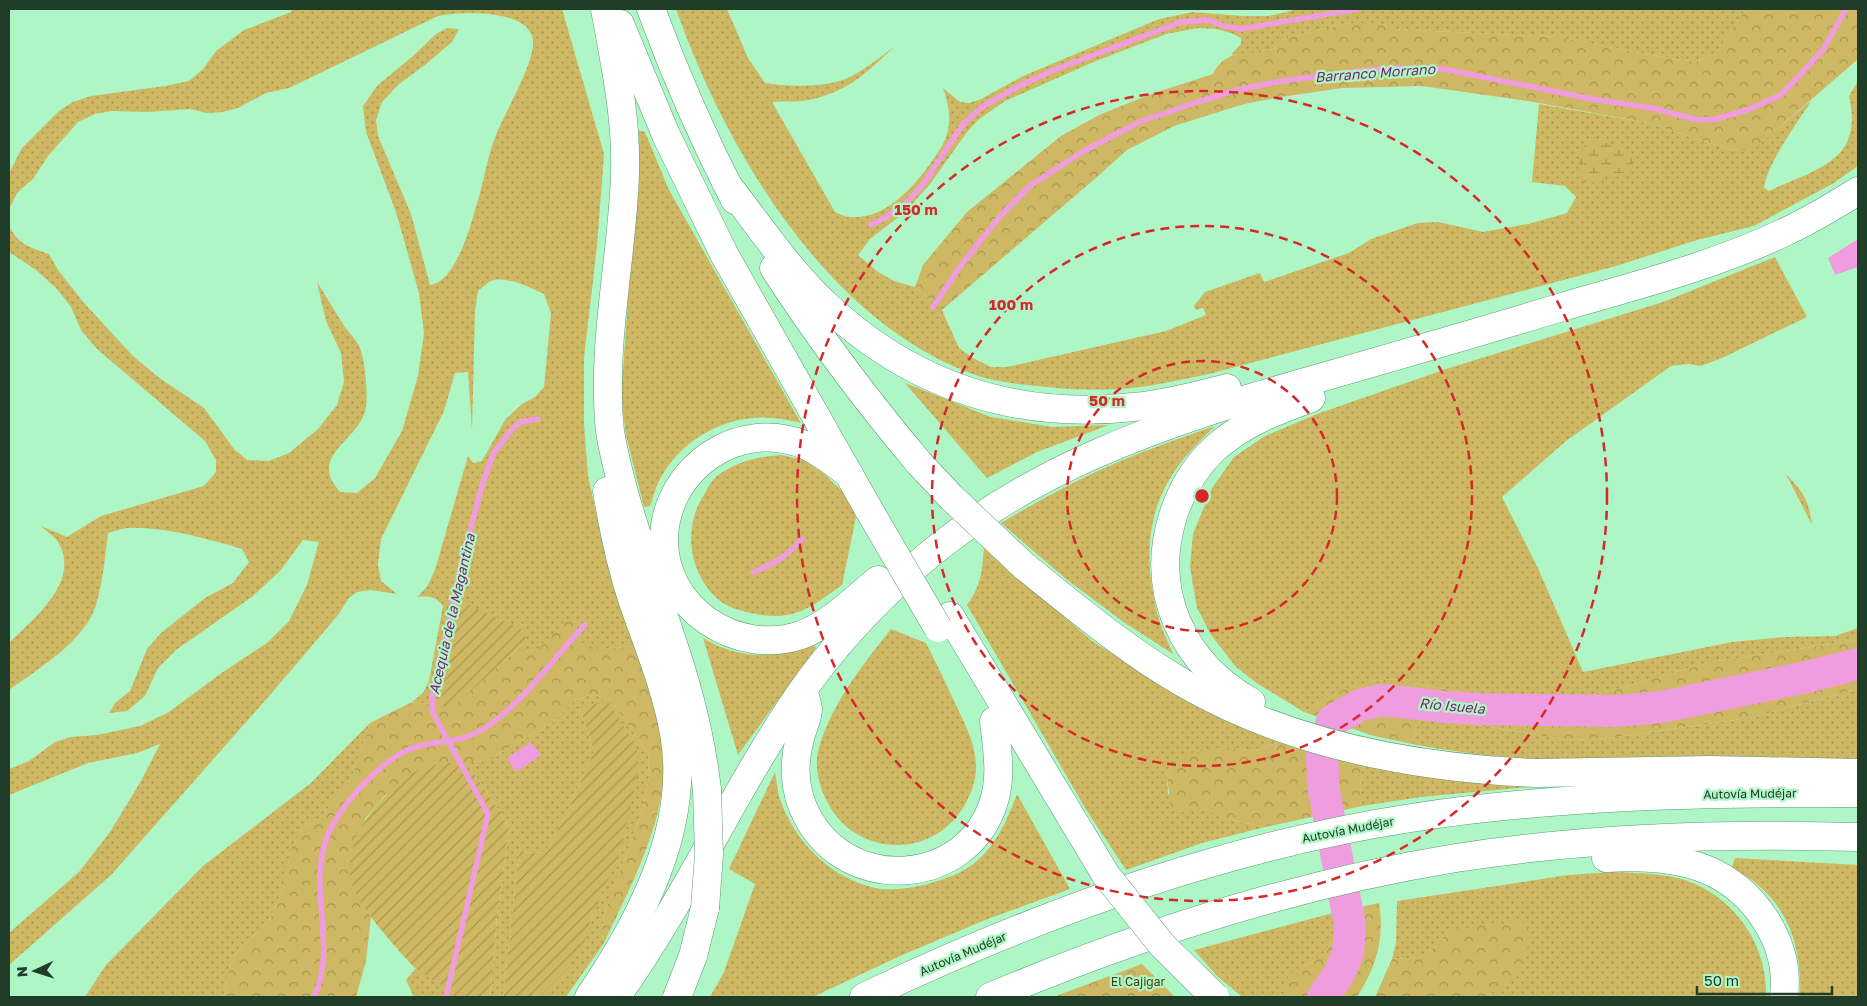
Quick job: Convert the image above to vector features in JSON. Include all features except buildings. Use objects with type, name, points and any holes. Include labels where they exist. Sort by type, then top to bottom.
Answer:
[{"type":"highway","points":[[605,9],[625,131],[623,204],[608,359],[608,399],[611,432],[618,471],[644,560],[689,695],[700,742],[707,790],[709,854],[705,908],[693,956],[677,997]]},
{"type":"highway","points":[[614,9],[685,178],[741,285],[849,474],[875,504]]},
{"type":"highway","points":[[633,9],[658,74],[702,172],[875,504],[944,622],[1106,875],[1162,945],[1215,997]]},
{"type":"highway","points":[[651,9],[678,79],[726,183],[764,252],[811,325],[863,396],[919,463],[959,505],[1024,566],[1086,616],[1153,664],[1212,698],[1268,723],[1332,744],[1380,756],[1499,772],[1711,770],[1858,773]]},
{"type":"highway","points":[[726,183],[798,275],[824,303],[851,327],[904,363],[961,389],[994,399],[1032,407],[1069,410],[1135,407],[1168,402],[1264,378],[1296,384]]},
{"type":"highway","points":[[616,997],[664,926],[752,770],[803,690],[844,637],[896,584],[946,541],[981,515],[1018,492],[1086,457],[1167,425],[1296,384],[1377,362],[1718,259],[1786,232],[1858,191]]},
{"type":"highway","points":[[1268,723],[1258,706],[1237,694],[1208,670],[1197,657],[1179,628],[1170,603],[1166,578],[1166,543],[1172,518],[1190,478],[1200,464],[1228,437],[1260,417],[1348,385],[1377,362]]},
{"type":"highway","points":[[589,997],[634,924],[656,875],[671,822],[677,784],[676,751],[670,714],[632,599],[610,511],[602,438],[608,399]]},
{"type":"highway","points":[[849,474],[828,458],[805,445],[773,438],[758,438],[736,442],[715,451],[703,459],[692,470],[674,495],[666,524],[664,539],[669,569],[682,596],[702,618],[729,633],[758,640],[788,638],[819,626],[838,613],[922,543],[946,541]]},
{"type":"highway","points":[[944,622],[994,721],[1067,840],[1106,875]]},
{"type":"highway","points":[[803,690],[808,710],[796,751],[795,769],[796,785],[806,815],[814,829],[837,851],[865,866],[881,870],[913,870],[943,860],[957,852],[979,830],[991,809],[998,786],[999,768],[994,721]]},
{"type":"highway","name":"Autovía Mudéjar","points":[[864,997],[982,945],[1094,902],[1181,872],[1283,843],[1411,818],[1496,807],[1630,797],[1858,793]]},
{"type":"highway","points":[[990,997],[1133,941],[1203,918],[1294,892],[1418,865],[1457,858],[1570,844],[1660,838],[1858,837]]},
{"type":"highway","points":[[1457,858],[1475,872],[1554,862],[1609,858],[1661,859],[1703,868],[1720,876],[1751,900],[1771,928],[1782,960],[1784,997]]},
{"type":"green space","points":[[292,9],[562,9],[604,154],[597,246],[584,358],[584,423],[588,475],[610,572],[635,646],[600,648],[586,645],[580,642],[575,620],[549,638],[538,649],[511,655],[525,642],[442,688],[441,706],[412,702],[423,693],[429,681],[443,606],[432,597],[417,597],[427,587],[435,570],[468,456],[473,463],[482,461],[505,420],[522,404],[535,397],[544,387],[551,313],[544,294],[511,281],[491,281],[478,291],[475,311],[472,430],[468,372],[455,373],[444,411],[381,539],[378,565],[381,581],[397,594],[371,590],[357,592],[349,598],[338,615],[270,695],[111,875],[9,965],[9,933],[79,872],[110,832],[141,781],[160,744],[137,753],[88,763],[9,795],[9,769],[29,761],[55,742],[71,737],[97,735],[140,726],[169,712],[223,672],[267,643],[289,621],[307,585],[319,542],[303,540],[280,571],[253,596],[176,650],[158,668],[145,696],[127,711],[109,713],[115,703],[130,691],[147,649],[161,633],[205,598],[233,583],[249,562],[242,549],[185,534],[140,528],[127,528],[108,533],[104,569],[96,605],[82,631],[59,653],[9,690],[9,643],[30,623],[51,598],[59,585],[64,571],[64,557],[58,542],[41,526],[67,537],[101,516],[204,486],[216,472],[216,460],[205,441],[97,349],[81,330],[71,307],[56,288],[36,270],[9,252],[9,226],[25,244],[49,254],[58,270],[84,303],[133,356],[158,377],[204,408],[234,449],[247,460],[269,461],[289,453],[318,429],[337,405],[344,382],[341,353],[326,321],[317,282],[357,343],[363,358],[366,407],[362,419],[338,448],[332,457],[329,467],[331,479],[340,492],[357,493],[375,478],[402,431],[418,376],[424,333],[419,293],[396,212],[366,132],[363,106],[378,85],[436,34],[447,28],[459,29],[452,42],[399,84],[382,102],[376,120],[378,136],[411,214],[430,285],[440,281],[449,273],[463,247],[480,193],[488,158],[532,53],[533,38],[531,33],[515,20],[481,13],[438,16],[289,88],[266,93],[238,108],[223,112],[207,113],[190,109],[148,112],[111,111],[95,114],[78,122],[48,156],[33,179],[17,193],[9,209],[9,173],[22,148],[59,111],[73,102],[91,96],[189,81],[203,69],[216,51],[244,30],[291,12]]},
{"type":"green space","points":[[676,9],[727,9],[748,58],[765,83],[821,85],[843,80],[863,70],[894,47],[853,82],[830,94],[803,101],[772,102],[835,212],[844,216],[862,217],[886,208],[906,193],[930,164],[943,144],[947,135],[949,119],[943,88],[960,102],[969,103],[981,99],[1023,76],[1159,19],[1193,12],[1269,16],[1298,9],[1746,9],[1717,52],[1696,62],[1557,37],[1392,29],[1378,23],[1350,23],[1283,39],[1273,49],[1231,55],[1241,44],[1241,38],[1216,29],[1198,28],[1166,34],[1091,63],[1005,101],[978,120],[915,201],[905,212],[870,239],[858,255],[878,272],[894,281],[915,287],[942,310],[959,348],[991,367],[1007,367],[1166,331],[1206,315],[1203,308],[1196,310],[1194,306],[1205,292],[1260,273],[1264,282],[1349,253],[1371,239],[1418,223],[1438,222],[1483,232],[1528,224],[1567,213],[1576,197],[1565,186],[1532,182],[1539,104],[1648,123],[1728,149],[1751,151],[1811,101],[1776,156],[1766,178],[1764,188],[1769,191],[1819,168],[1833,160],[1843,149],[1850,135],[1852,118],[1849,96],[1858,81],[1858,166],[1834,183],[1754,226],[1697,240],[1616,266],[1209,374],[1154,385],[1110,390],[1068,389],[1015,384],[978,376],[924,351],[875,317],[830,274],[790,226],[754,174],[723,119],[697,63]]},
{"type":"green space","points":[[1746,9],[1858,9],[1858,59],[1752,151],[1728,149],[1648,123],[1528,101],[1422,86],[1342,88],[1281,97],[1244,104],[1174,126],[1127,150],[942,310],[915,287],[923,265],[967,212],[1061,136],[1099,115],[1151,94],[1213,74],[1224,60],[1231,56],[1273,49],[1283,39],[1350,23],[1378,23],[1392,29],[1558,37],[1696,62],[1717,52]]},
{"type":"green space","points":[[636,130],[645,132],[669,190],[801,423],[774,418],[757,418],[740,420],[707,432],[692,441],[668,466],[658,484],[650,506],[644,507],[626,435],[621,398],[635,199]]},
{"type":"green space","points":[[1594,139],[1631,151],[1633,160],[1626,172],[1612,178],[1588,184],[1583,182],[1579,163],[1581,152],[1588,142]]},
{"type":"green space","points":[[1775,257],[1807,317],[1722,358],[1701,366],[1689,364],[1671,366],[1566,441],[1502,497],[1538,568],[1583,672],[1732,642],[1785,637],[1835,636],[1858,628],[1858,640],[1711,662],[1613,690],[1559,701],[1526,702],[1475,695],[1395,679],[1372,681],[1326,698],[1304,712],[1258,684],[1236,667],[1211,635],[1197,608],[1190,567],[1193,534],[1212,488],[1234,457],[1265,436],[1317,414],[1446,369],[1663,302]]},
{"type":"green space","points":[[905,383],[991,417],[1052,427],[1109,425],[1037,452],[987,478]]},
{"type":"green space","points":[[1215,426],[1178,466],[1168,482],[1160,498],[1151,532],[1150,567],[1155,602],[1160,623],[1173,654],[1122,621],[1065,578],[1001,523],[1053,493],[1093,473],[1147,450]]},
{"type":"green space","points":[[781,455],[803,460],[824,474],[846,495],[856,517],[842,585],[807,609],[779,616],[767,616],[737,609],[720,601],[701,578],[692,551],[691,536],[697,508],[709,485],[717,476],[747,461]]},
{"type":"green space","points":[[1786,474],[1797,486],[1807,502],[1812,525]]},
{"type":"green space","points":[[984,547],[1092,641],[1163,686],[1221,718],[1282,741],[1256,751],[1225,747],[1170,766],[1167,777],[1168,794],[1231,820],[1265,827],[1202,843],[1126,870],[1087,811],[967,605],[978,584],[982,570]]},
{"type":"green space","points":[[461,601],[526,631],[525,642],[452,708],[441,706],[442,688]]},
{"type":"green space","points":[[575,620],[580,641],[586,644],[600,648],[635,646],[656,711],[663,752],[664,776],[654,825],[636,875],[604,943],[602,927],[606,909],[642,812],[649,777],[648,753],[610,699],[591,694],[574,701],[553,722],[487,761],[445,764],[385,795],[365,819],[354,889],[371,917],[366,961],[356,997],[224,997],[230,965],[240,948],[269,921],[285,884],[290,851],[302,829],[322,816],[352,777],[370,723],[412,702],[452,707],[511,655],[538,649],[564,622]]},
{"type":"green space","points":[[891,629],[926,643],[968,732],[974,748],[976,765],[975,776],[968,798],[963,808],[948,826],[930,838],[910,844],[889,845],[869,840],[851,830],[835,815],[820,785],[817,756],[824,734],[839,702],[859,671]]},
{"type":"green space","points":[[703,638],[722,648],[753,655],[786,652],[811,642],[816,648],[738,755]]},
{"type":"green space","points":[[1858,640],[1858,689],[1749,718],[1611,738],[1567,740],[1472,724],[1419,720],[1412,744],[1374,736],[1304,712],[1326,698],[1350,687],[1372,681],[1395,679],[1475,695],[1526,702],[1559,701],[1613,690],[1711,662]]},
{"type":"green space","points":[[1858,689],[1858,763],[1634,764],[1578,762],[1522,759],[1412,744],[1419,720],[1472,724],[1567,740],[1611,738],[1749,718]]},
{"type":"green space","points":[[591,694],[610,699],[648,753],[649,777],[642,812],[606,909],[602,927],[604,943],[566,997],[540,997],[566,971],[584,941],[639,767],[580,707],[594,752],[569,808],[546,852],[519,853],[503,997],[490,997],[497,916],[509,828],[466,762],[487,761],[553,722],[574,701]]},
{"type":"green space","points":[[607,701],[636,745],[639,767],[621,850],[591,918],[585,941],[566,971],[540,997],[503,997],[519,853],[546,852],[569,808],[594,752],[580,707]]},
{"type":"green space","points":[[370,723],[352,777],[322,816],[302,829],[290,851],[285,884],[269,921],[240,948],[230,965],[224,997],[85,997],[106,965],[203,866],[311,783]]},
{"type":"green space","points":[[1282,741],[1363,763],[1360,785],[1362,806],[1265,827],[1231,820],[1203,809],[1178,813],[1171,808],[1167,777],[1170,766],[1181,758],[1196,751],[1225,747],[1256,751]]},
{"type":"green space","points":[[466,762],[509,828],[497,916],[490,997],[445,997],[442,986],[414,967],[364,908],[354,889],[350,872],[351,855],[365,821],[390,792],[423,768]]},
{"type":"green space","points":[[1363,763],[1408,774],[1540,786],[1421,797],[1362,806],[1360,785]]},
{"type":"green space","points":[[775,772],[781,802],[796,831],[806,845],[830,867],[859,883],[880,889],[906,888],[932,883],[960,872],[979,859],[992,845],[1006,820],[1017,794],[1070,889],[985,920],[900,956],[813,997],[710,997],[724,972],[755,884],[729,869]]},
{"type":"green space","points":[[1735,858],[1858,865],[1858,997],[1800,997],[1797,951],[1787,922],[1770,896],[1755,882],[1732,867]]},
{"type":"green space","points":[[1613,872],[1667,876],[1685,880],[1719,898],[1745,925],[1754,942],[1761,959],[1766,997],[1486,997],[1491,993],[1500,927],[1436,946],[1425,957],[1392,959],[1396,943],[1397,901],[1568,875]]},
{"type":"green space","points":[[1379,903],[1381,916],[1380,940],[1374,964],[1357,997],[1284,997],[1288,975],[1318,958],[1329,946],[1337,912]]},
{"type":"green space","points":[[1337,912],[1334,935],[1324,955],[1305,965],[1285,991],[1284,997],[1242,997],[1217,976],[1194,950]]},
{"type":"green space","points":[[1516,920],[1525,923],[1530,934],[1526,956],[1514,978],[1486,997],[1375,997],[1392,959],[1425,957],[1448,933],[1490,922],[1500,927]]},
{"type":"green space","name":"El Cajigar","points":[[1142,964],[1175,997],[1053,997]]},
{"type":"green space","points":[[416,968],[442,986],[445,997],[414,997],[406,980]]},
{"type":"shaded area","points":[[1858,239],[1858,267],[1835,275],[1828,258]]},
{"type":"shaded area","points":[[531,742],[541,755],[516,772],[507,758]]},
{"type":"waterway","name":"Acequia de la Magantina","points":[[871,225],[907,202],[924,183],[964,123],[982,107],[1019,86],[1054,70],[1181,22],[1208,20],[1224,26],[1241,29],[1358,9]]},
{"type":"waterway","name":"Barranco Morrano","points":[[933,307],[957,271],[984,236],[1003,213],[1031,185],[1084,151],[1139,122],[1198,102],[1237,90],[1276,82],[1349,72],[1394,68],[1443,69],[1592,99],[1652,108],[1698,120],[1716,119],[1747,110],[1781,95],[1823,50],[1846,9]]},
{"type":"waterway","name":"Acequia de la Magantina","points":[[446,997],[488,814],[433,713],[432,696],[464,553],[482,486],[493,454],[513,428],[521,422],[538,419]]},
{"type":"waterway","name":"Barranco Morrano","points":[[753,572],[780,559],[802,539]]},
{"type":"waterway","name":"Barranco Morrano","points":[[314,997],[321,978],[323,958],[320,897],[322,857],[327,837],[342,810],[365,782],[392,759],[419,746],[470,736],[485,728],[526,693],[585,625]]},
{"type":"waterway","name":"Río Isuela","points":[[1323,997],[1339,974],[1348,953],[1350,925],[1324,791],[1322,759],[1332,721],[1360,705],[1383,700],[1481,709],[1616,711],[1661,707],[1807,677],[1858,664]]}]
